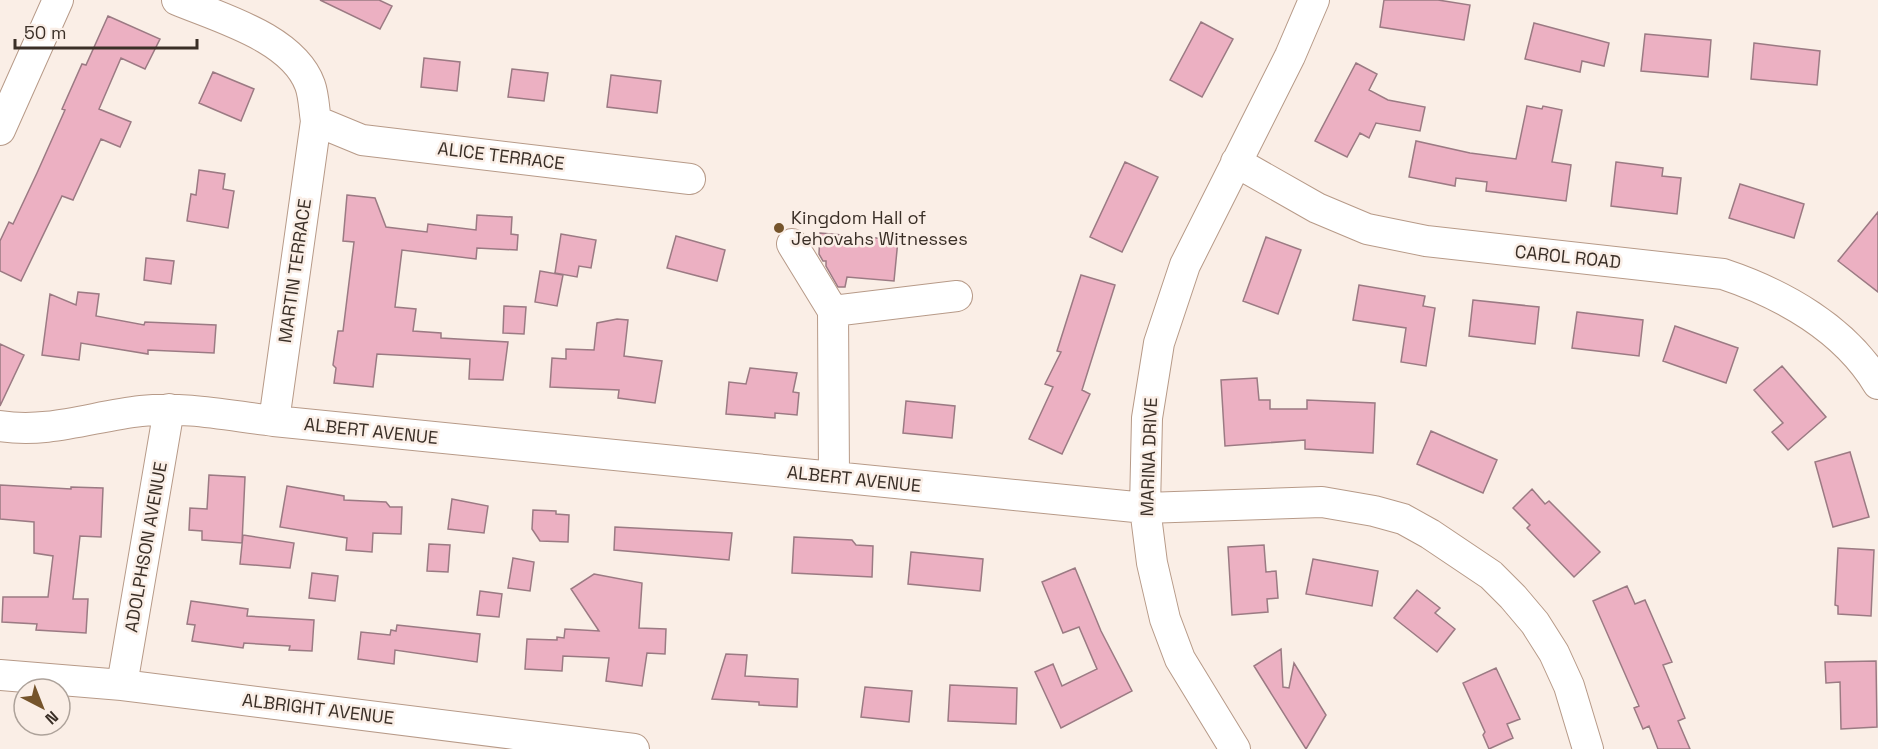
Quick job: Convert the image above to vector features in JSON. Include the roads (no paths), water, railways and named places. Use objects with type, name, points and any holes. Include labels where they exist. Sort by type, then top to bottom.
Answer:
[{"type":"street","points":[[0,130],[58,0]]},
{"type":"street","name":"MARTIN TERRACE","points":[[177,0],[270,39],[295,59],[310,85],[316,122],[274,421]]},
{"type":"street","name":"MARINA DRIVE","points":[[1235,749],[1180,659],[1165,619],[1152,563],[1145,508],[1147,418],[1159,343],[1185,265],[1290,56],[1314,0]]},
{"type":"street","name":"ALICE TERRACE","points":[[316,122],[362,140],[690,179]]},
{"type":"street","name":"CAROL ROAD","points":[[1236,162],[1317,208],[1367,229],[1426,241],[1723,274],[1750,283],[1806,312],[1852,349],[1878,384]]},
{"type":"street","points":[[792,244],[833,311],[834,477]]},
{"type":"street","points":[[833,311],[957,296]]},
{"type":"street","name":"ALBERT AVENUE","points":[[0,426],[35,429],[139,411],[169,409],[1145,508],[1322,502],[1374,510],[1403,519],[1491,575],[1535,623],[1554,653],[1569,686],[1588,749]]},
{"type":"street","name":"ADOLPHSON AVENUE","points":[[122,685],[169,409]]},
{"type":"street","name":"ALBRIGHT AVENUE","points":[[0,675],[122,685],[634,749]]},
{"type":"place","name":"Kingdom Hall of Jehovahs Witnesses","points":[[779,228]]}]
